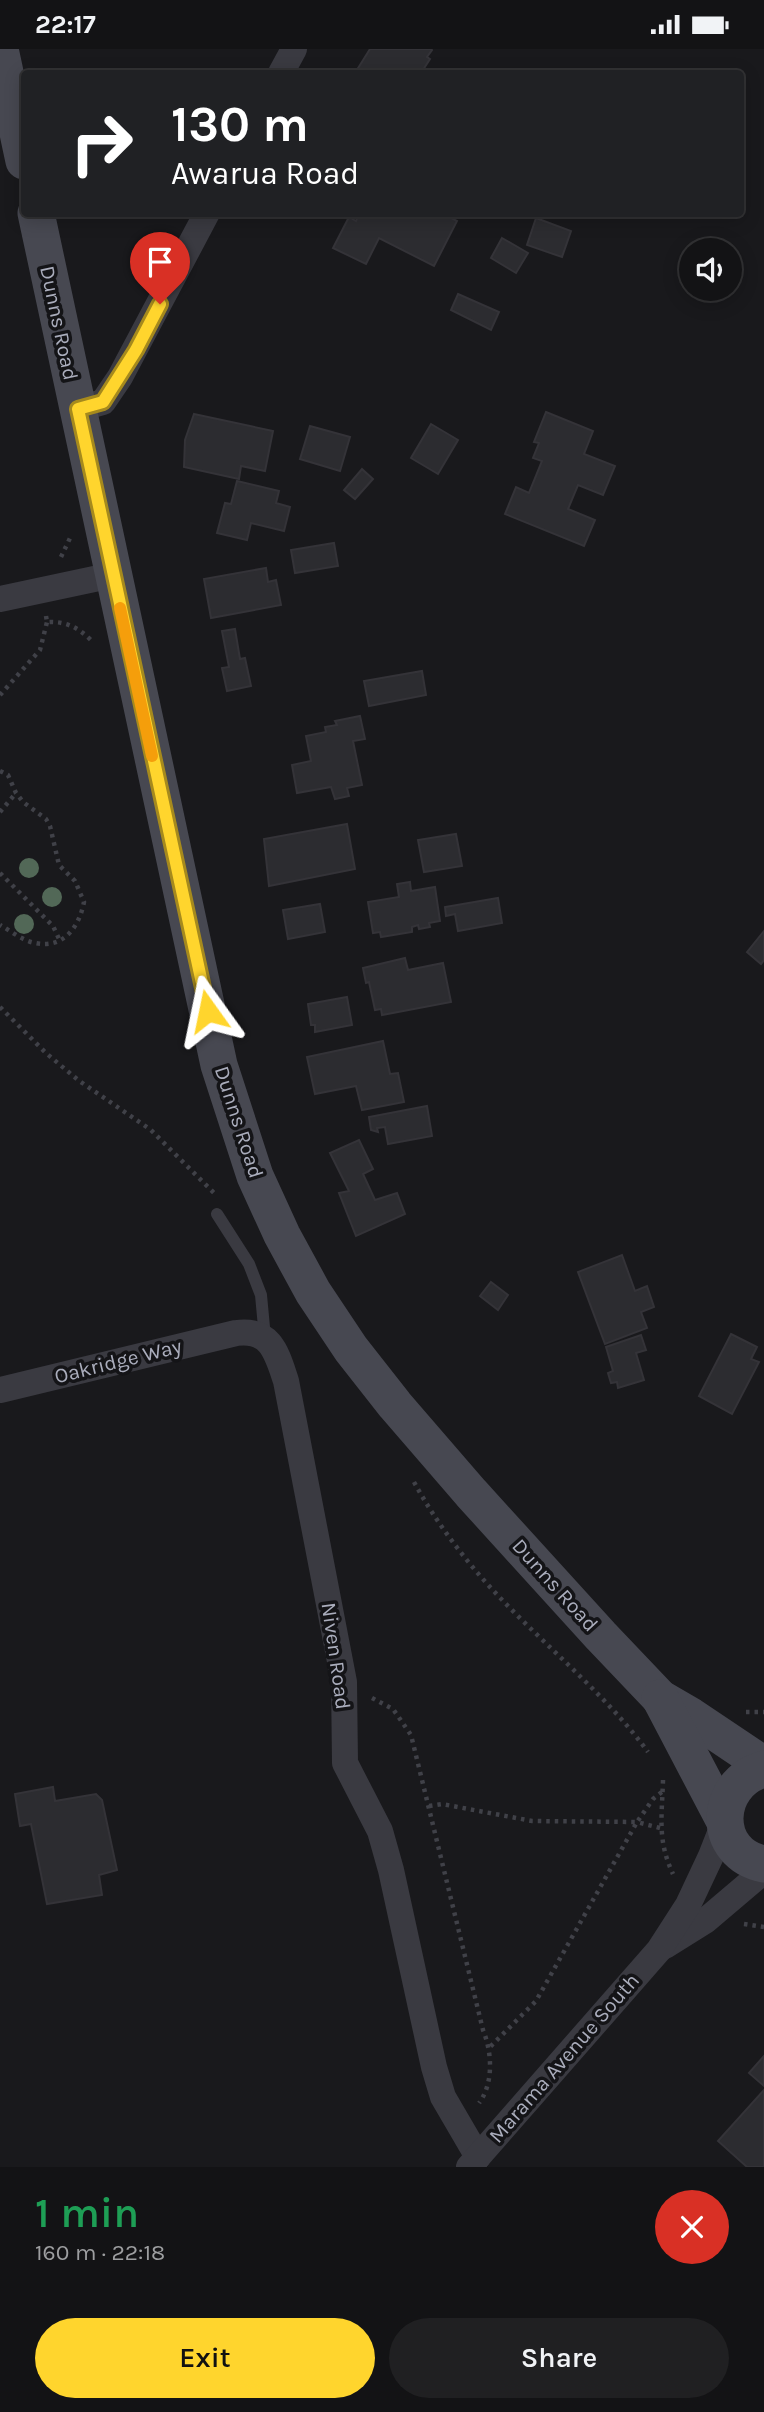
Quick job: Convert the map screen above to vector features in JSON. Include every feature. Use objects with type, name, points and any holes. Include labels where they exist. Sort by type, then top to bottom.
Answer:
[{"type":"main road","points":[[0,49],[21,147]]},
{"type":"main road","name":"Dunns Road","points":[[37,217],[219,1065],[255,1176],[282,1235],[313,1292],[351,1349],[395,1405],[601,1636],[660,1697],[764,1767]]},
{"type":"main road","name":"Dunns Road","points":[[660,1697],[724,1821],[735,1848],[745,1857],[764,1864]]},
{"type":"main road","points":[[724,1821],[725,1805],[731,1791],[741,1780],[764,1767]]},
{"type":"street","points":[[283,70],[294,49]]},
{"type":"street","points":[[78,409],[103,402],[120,377],[206,217]]},
{"type":"street","points":[[0,599],[113,575]]},
{"type":"street","name":"Oakridge Way","points":[[0,1390],[236,1333],[251,1331],[265,1338]]},
{"type":"street","name":"Niven Road","points":[[265,1338],[273,1347],[286,1381],[345,1695],[345,1763],[380,1831],[434,2067],[443,2097],[460,2127],[473,2162]]},
{"type":"street","name":"Marama Avenue South","points":[[473,2162],[659,1950],[688,1905],[724,1821]]},
{"type":"street","name":"Marama Avenue South","points":[[659,1950],[705,1921],[764,1871]]},
{"type":"lane","points":[[217,1214],[249,1264],[261,1295],[265,1338]]},
{"type":"path","points":[[0,695],[40,650],[47,622]]},
{"type":"path","points":[[0,771],[8,775],[16,793],[50,826],[59,865],[75,881],[84,902],[77,925],[69,936],[60,940],[45,944],[34,943],[0,925]]},
{"type":"path","points":[[0,812],[16,793]]},
{"type":"path","points":[[0,873],[53,926],[60,940]]},
{"type":"path","points":[[0,1007],[46,1053],[78,1080],[151,1130],[221,1200]]},
{"type":"path","points":[[345,1695],[362,1693],[393,1709],[411,1735],[483,2029],[490,2047],[488,2091],[460,2127]]},
{"type":"path","points":[[664,1775],[660,1828],[666,1860],[678,1882]]},
{"type":"path","points":[[490,2047],[536,2001],[637,1822],[653,1799],[663,1791]]},
{"type":"path","points":[[429,1806],[442,1804],[532,1821],[637,1822],[660,1828]]},
{"type":"building","points":[[370,49],[432,50],[423,70],[357,70]]},
{"type":"building","points":[[349,217],[356,221],[358,217],[450,217],[457,221],[434,266],[379,238],[366,264],[333,248]]},
{"type":"building","points":[[536,218],[571,231],[562,257],[527,245]]},
{"type":"building","points":[[502,238],[528,253],[516,273],[491,258]]},
{"type":"building","points":[[458,294],[499,312],[491,330],[451,310]]},
{"type":"building","points":[[546,412],[593,431],[584,454],[615,466],[603,495],[578,485],[568,509],[595,520],[584,546],[505,514],[516,487],[529,493],[542,461],[533,458],[539,443],[534,442]]},
{"type":"building","points":[[194,414],[273,431],[265,471],[241,466],[239,479],[184,467],[185,440]]},
{"type":"building","points":[[431,424],[458,440],[438,474],[411,458]]},
{"type":"building","points":[[310,426],[350,437],[340,471],[300,459]]},
{"type":"building","points":[[362,469],[373,479],[355,499],[344,490]]},
{"type":"building","points":[[237,481],[279,491],[276,503],[290,507],[284,531],[251,523],[247,540],[217,533],[225,503],[231,504]]},
{"type":"building","points":[[334,543],[338,566],[295,573],[291,550]]},
{"type":"building","points":[[266,568],[268,582],[276,580],[281,605],[211,618],[204,579]]},
{"type":"building","points":[[235,629],[240,659],[245,658],[251,686],[227,691],[222,668],[229,667],[222,631]]},
{"type":"building","points":[[422,671],[426,695],[369,706],[364,681]]},
{"type":"building","points":[[360,716],[365,739],[353,741],[362,785],[347,788],[349,796],[335,799],[331,787],[297,793],[292,765],[311,761],[306,736],[326,732],[325,727],[337,725],[335,721]]},
{"type":"building","points":[[347,824],[355,869],[269,886],[264,839]]},
{"type":"building","points":[[456,834],[462,866],[424,872],[418,840]]},
{"type":"building","points":[[410,882],[411,891],[435,887],[440,921],[429,923],[430,927],[412,927],[412,932],[381,937],[380,932],[373,933],[368,902],[399,897],[397,884]]},
{"type":"building","points":[[498,898],[502,923],[458,931],[455,914],[446,916],[445,907]]},
{"type":"building","points":[[320,904],[325,932],[288,939],[283,910]]},
{"type":"building","points":[[764,931],[764,960],[761,964],[747,952]]},
{"type":"building","points":[[405,958],[408,970],[443,963],[451,1002],[382,1015],[381,1009],[375,1010],[363,968]]},
{"type":"building","points":[[347,997],[352,1025],[315,1032],[315,1025],[311,1025],[308,1004]]},
{"type":"building","points":[[383,1041],[390,1074],[398,1073],[404,1102],[362,1110],[356,1086],[315,1094],[307,1057]]},
{"type":"building","points":[[427,1106],[432,1136],[388,1144],[385,1127],[377,1128],[378,1132],[371,1130],[369,1117]]},
{"type":"building","points":[[359,1140],[373,1169],[363,1174],[375,1200],[397,1193],[405,1214],[356,1236],[339,1193],[349,1191],[330,1153]]},
{"type":"building","points":[[622,1255],[635,1291],[647,1286],[654,1307],[641,1312],[647,1328],[605,1344],[578,1272]]},
{"type":"building","points":[[491,1282],[508,1295],[498,1310],[480,1296]]},
{"type":"building","points":[[731,1334],[757,1347],[751,1359],[759,1362],[732,1414],[699,1396]]},
{"type":"building","points":[[641,1335],[646,1350],[636,1353],[644,1380],[618,1388],[617,1382],[611,1383],[608,1373],[613,1371],[606,1347]]},
{"type":"building","points":[[53,1787],[55,1801],[96,1794],[102,1800],[117,1870],[99,1875],[102,1895],[47,1904],[31,1824],[20,1826],[15,1794]]},
{"type":"building","points":[[764,2056],[764,2086],[749,2073]]},
{"type":"building","points":[[764,2090],[764,2167],[747,2167],[718,2141]]},
{"type":"slow traffic","points":[[120,608],[152,756]]},
{"type":"route","points":[[160,304],[136,350],[103,402],[78,409],[208,1011]]}]
